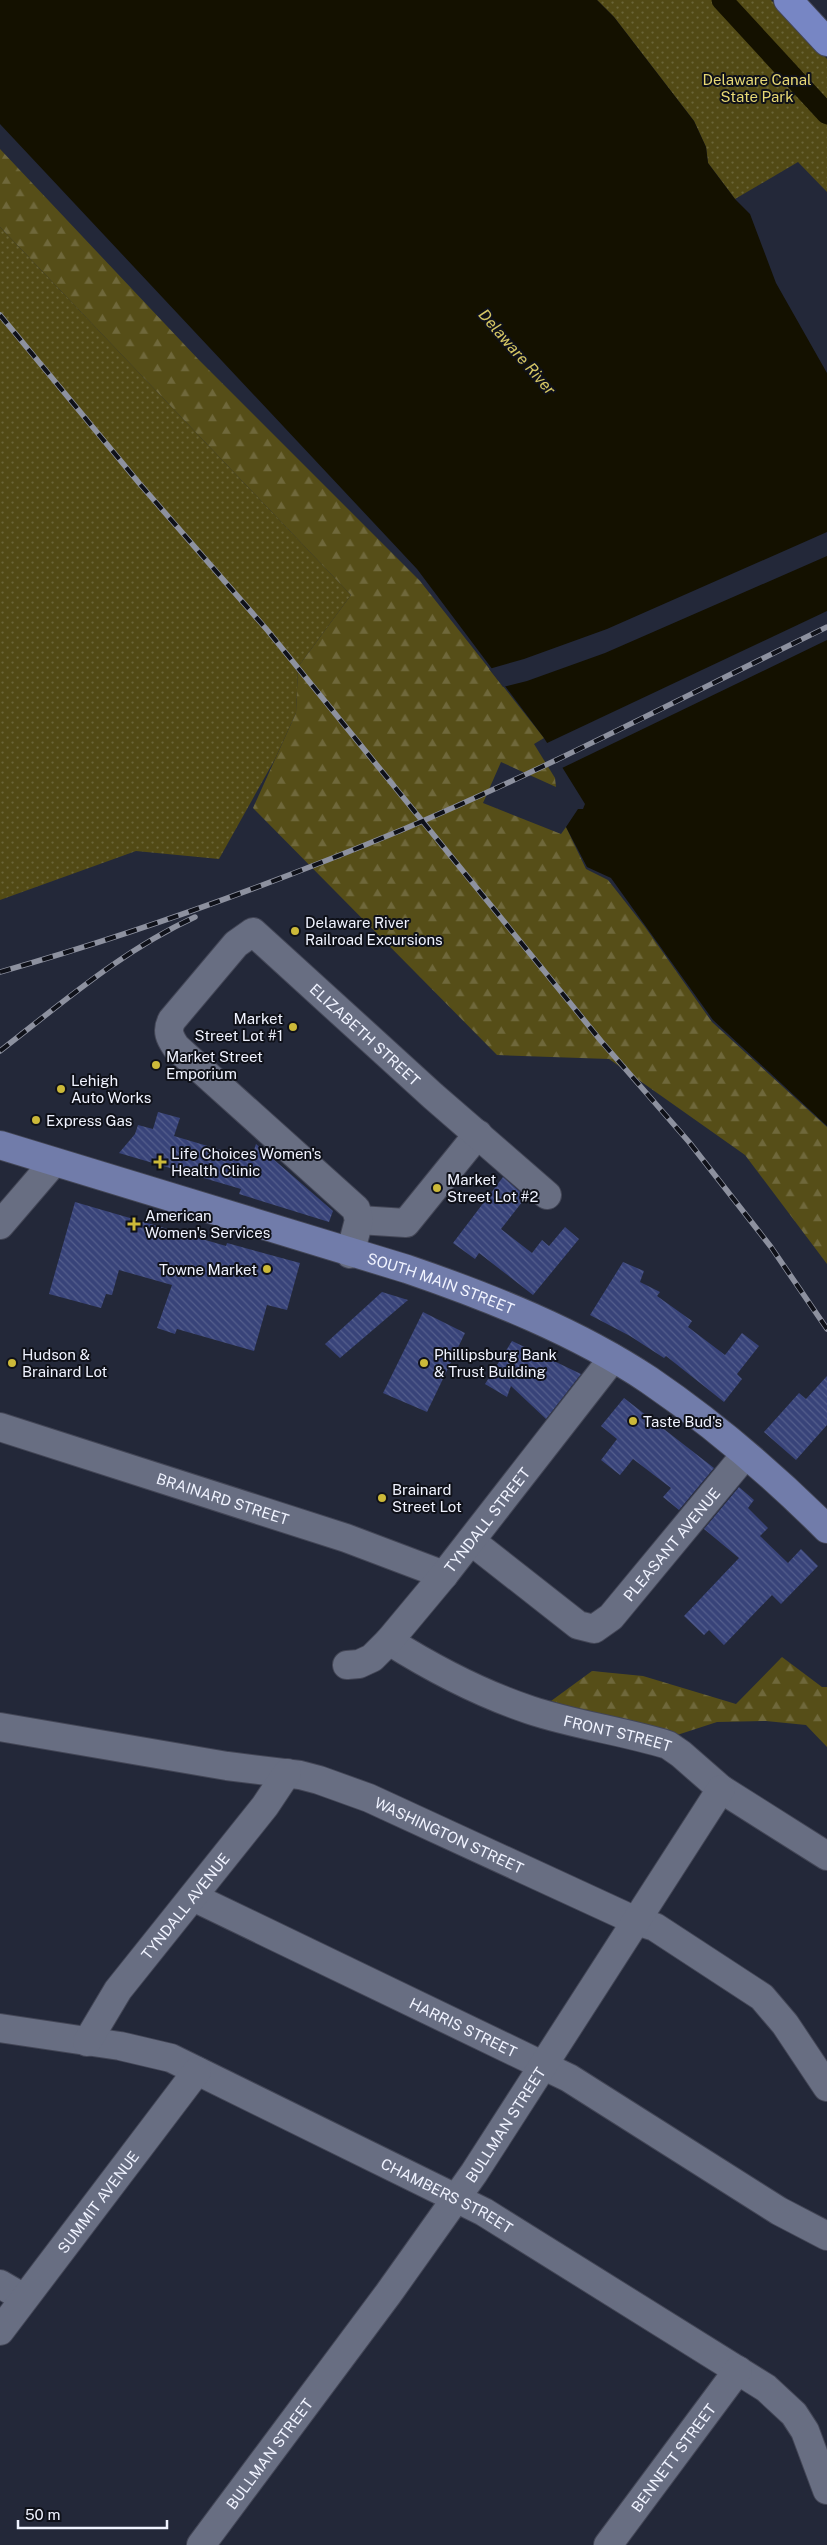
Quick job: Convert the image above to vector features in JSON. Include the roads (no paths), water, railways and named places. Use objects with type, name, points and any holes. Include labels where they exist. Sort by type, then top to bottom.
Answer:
[{"type":"highway","points":[[788,0],[827,42]]},
{"type":"main road","name":"SOUTH MAIN STREET","points":[[0,1145],[469,1290],[541,1322],[613,1358],[649,1381],[745,1455],[827,1529]]},
{"type":"street","name":"ELIZABETH STREET","points":[[359,1220],[356,1209],[176,1047],[169,1038],[169,1026],[172,1020],[236,944],[253,932],[433,1096],[547,1196]]},
{"type":"street","points":[[350,1254],[359,1220],[406,1223],[478,1134]]},
{"type":"street","points":[[0,1225],[54,1162]]},
{"type":"street","name":"TYNDALL STREET","points":[[348,1665],[359,1664],[372,1658],[389,1641],[471,1541],[613,1358]]},
{"type":"street","name":"BRAINARD STREET","points":[[0,1427],[346,1538],[444,1575]]},
{"type":"street","name":"PLEASANT AVENUE","points":[[471,1541],[578,1625],[594,1629],[611,1617],[745,1455]]},
{"type":"street","name":"FRONT STREET","points":[[389,1641],[419,1660],[450,1676],[530,1710],[668,1745],[721,1789],[827,1856]]},
{"type":"street","name":"WASHINGTON STREET","points":[[0,1727],[227,1766],[287,1773],[319,1780],[369,1798],[636,1921],[655,1927],[762,1998],[785,2024],[827,2087]]},
{"type":"street","name":"TYNDALL AVENUE","points":[[88,2042],[118,1990],[265,1806],[287,1773]]},
{"type":"street","name":"BULLMAN STREET","points":[[201,2545],[388,2294],[456,2198],[721,1789]]},
{"type":"street","name":"HARRIS STREET","points":[[193,1897],[569,2078],[675,2143],[780,2211],[827,2236]]},
{"type":"street","name":"CHAMBERS STREET","points":[[0,2028],[120,2046],[171,2058],[484,2212],[766,2388],[794,2414],[805,2430],[825,2485]]},
{"type":"street","name":"SUMMIT AVENUE","points":[[0,2332],[197,2071]]},
{"type":"street","points":[[0,2284],[24,2298]]},
{"type":"street","name":"BENNETT STREET","points":[[608,2545],[738,2370]]},
{"type":"water","name":"Delaware River","points":[[0,0],[597,0],[614,17],[694,121],[706,147],[708,163],[735,199],[750,214],[776,283],[827,373],[827,1126],[713,1020],[611,878],[587,867],[566,827],[578,809],[583,809],[585,804],[544,738],[417,569],[0,124]]},
{"type":"waterway","points":[[722,0],[827,114]]},
{"type":"railway","points":[[0,315],[139,483],[268,631],[601,1041],[689,1142],[771,1247],[827,1329]]},
{"type":"railway","points":[[0,972],[102,941],[204,906],[404,829],[564,756],[827,627]]},
{"type":"railway","points":[[0,1051],[118,961],[168,930],[195,917]]},
{"type":"place","name":"Delaware River Railroad Excursions","points":[[295,931]]},
{"type":"place","name":"Market Street Lot #1","points":[[293,1027]]},
{"type":"place","name":"Market Street Emporium","points":[[156,1065]]},
{"type":"place","name":"Lehigh Auto Works","points":[[61,1089]]},
{"type":"place","name":"Express Gas","points":[[36,1120]]},
{"type":"place","name":"Life Choices Women's Health Clinic","points":[[160,1162]]},
{"type":"place","name":"Market Street Lot #2","points":[[437,1188]]},
{"type":"place","name":"American Women's Services","points":[[134,1224]]},
{"type":"place","name":"Towne Market","points":[[267,1269]]},
{"type":"place","name":"Hudson & Brainard Lot","points":[[12,1363]]},
{"type":"place","name":"Phillipsburg Bank & Trust Building","points":[[424,1363]]},
{"type":"place","name":"Taste Bud's","points":[[633,1421]]},
{"type":"place","name":"Brainard Street Lot","points":[[382,1498]]},
{"type":"park label","name":"Delaware Canal State Park","points":[[757,88]]}]
